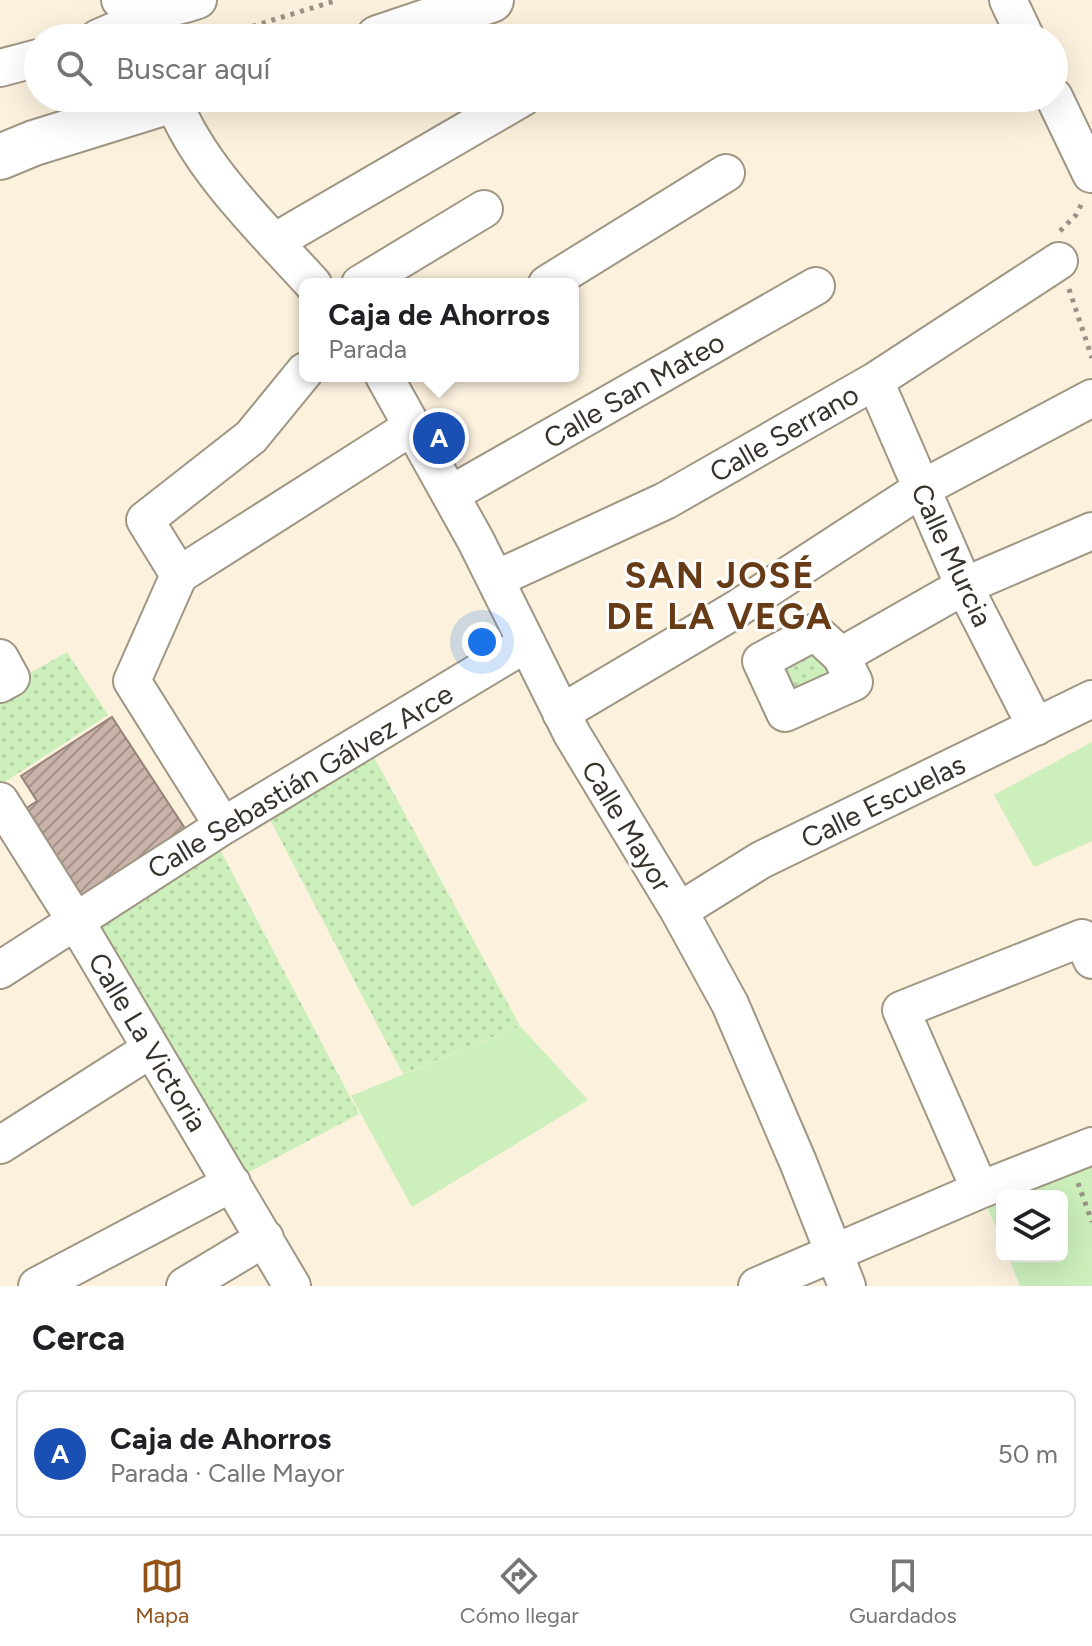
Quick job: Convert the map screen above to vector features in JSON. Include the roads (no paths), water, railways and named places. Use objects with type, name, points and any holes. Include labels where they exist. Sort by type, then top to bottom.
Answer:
[{"type":"main road","points":[[420,24],[491,0]]},
{"type":"main road","points":[[0,157],[34,143],[134,112]]},
{"type":"street","points":[[122,24],[127,3],[147,10],[165,9],[198,0]]},
{"type":"street","points":[[0,68],[24,62]]},
{"type":"street","points":[[181,112],[193,142],[274,242],[307,278]]},
{"type":"street","points":[[274,242],[498,112]]},
{"type":"street","points":[[1061,112],[1091,174]]},
{"type":"street","points":[[557,278],[726,173]]},
{"type":"street","points":[[370,278],[484,209]]},
{"type":"street","name":"Calle Serrano","points":[[496,579],[665,501],[875,381],[1059,261]]},
{"type":"street","name":"Calle San Mateo","points":[[451,494],[816,286]]},
{"type":"street","points":[[179,575],[145,520],[251,437],[299,378]]},
{"type":"street","name":"Calle Murcia","points":[[875,381],[964,586],[1036,727]]},
{"type":"street","name":"Calle Mayor","points":[[392,382],[496,579],[561,713],[679,911],[742,1028],[847,1286]]},
{"type":"street","points":[[561,713],[735,610],[921,489],[1092,398]]},
{"type":"street","points":[[223,826],[132,681],[179,575],[413,426]]},
{"type":"street","points":[[841,656],[964,586],[1092,531]]},
{"type":"street","name":"Calle Sebastián Gálvez Arce","points":[[0,970],[223,826],[527,643]]},
{"type":"street","name":"Calle Escuelas","points":[[679,911],[761,860],[1092,699]]},
{"type":"street","name":"Calle La Victoria","points":[[0,801],[75,920],[292,1286]]},
{"type":"street","points":[[980,1190],[901,1010],[1082,938],[1092,960]]},
{"type":"street","points":[[0,1145],[151,1049]]},
{"type":"street","points":[[757,1286],[1079,1151]]},
{"type":"street","points":[[37,1286],[232,1183]]},
{"type":"street","points":[[185,1286],[265,1238]]},
{"type":"place","name":"Caja de Ahorros","points":[[439,438]]},
{"type":"district","name":"SAN JOSÉ DE LA VEGA","points":[[720,596]]}]
